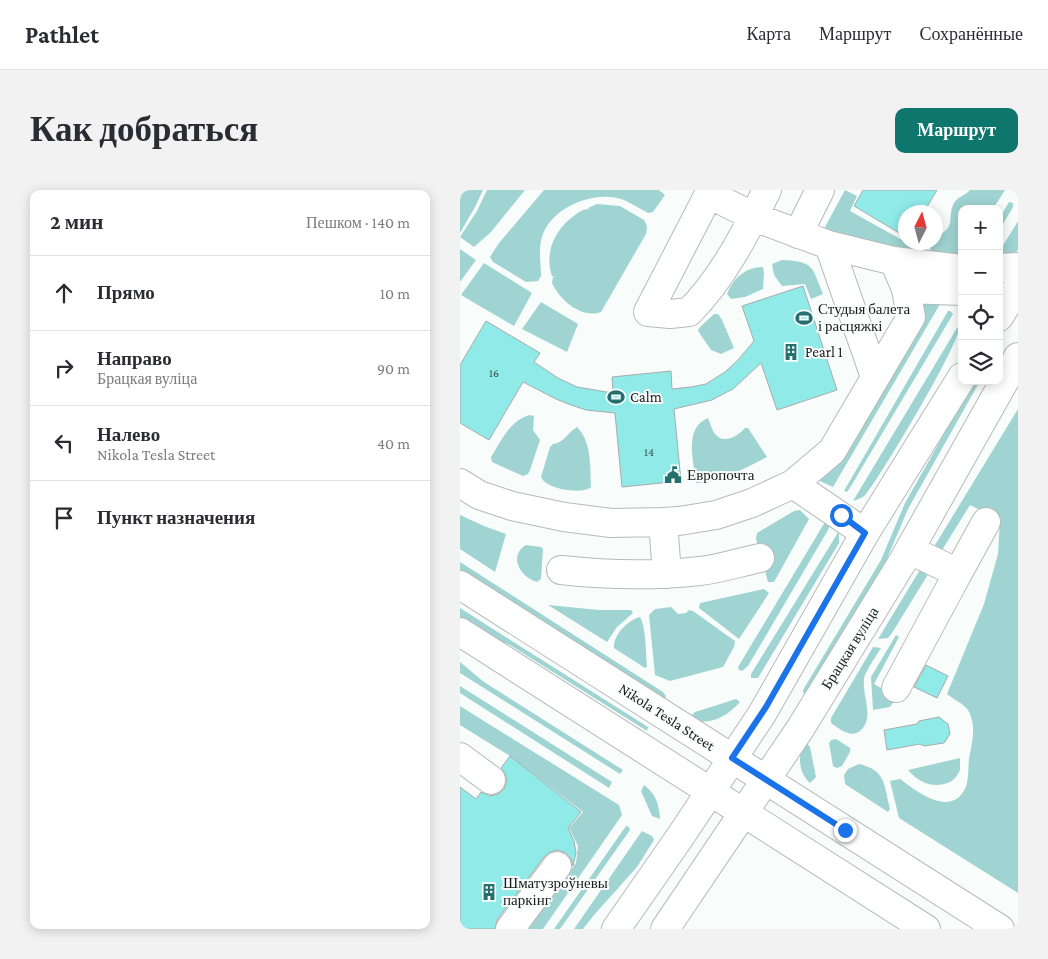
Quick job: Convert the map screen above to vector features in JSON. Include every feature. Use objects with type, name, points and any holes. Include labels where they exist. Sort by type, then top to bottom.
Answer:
[{"type":"street","points":[[767,190],[754,217],[704,298],[689,312],[670,314],[648,312],[710,192],[754,217],[830,245],[894,261],[958,269]]},
{"type":"street","points":[[798,234],[820,190]]},
{"type":"street","points":[[830,245],[875,378]]},
{"type":"street","points":[[460,484],[479,495],[512,506],[564,518],[611,523],[663,522],[716,514],[752,503],[793,484],[832,451],[911,317],[906,289],[894,261]]},
{"type":"street","points":[[1003,272],[1014,284],[1003,308]]},
{"type":"street","points":[[906,289],[958,291]]},
{"type":"street","name":"Брацкая вуліца","points":[[665,929],[805,720],[910,550],[1018,357]]},
{"type":"street","points":[[616,929],[766,707],[865,533],[958,383]]},
{"type":"street","points":[[793,484],[865,533]]},
{"type":"street","points":[[663,522],[667,574]]},
{"type":"street","points":[[896,688],[986,522]]},
{"type":"street","points":[[910,550],[958,573]]},
{"type":"street","points":[[561,570],[606,575],[667,574],[701,571],[760,558]]},
{"type":"street","name":"Nikola Tesla Street","points":[[460,585],[1000,929]]},
{"type":"street","points":[[460,632],[926,929]]},
{"type":"street","points":[[460,757],[491,780]]},
{"type":"street","points":[[510,929],[558,866]]},
{"type":"shaded area","points":[[460,190],[483,190],[460,233]]},
{"type":"shaded area","points":[[487,190],[525,190],[491,232],[474,247],[460,237],[477,211]]},
{"type":"shaded area","points":[[544,190],[659,190],[665,195],[653,212],[648,213],[624,200],[610,197],[586,199],[563,210],[547,227],[542,237],[540,251],[541,276],[538,281],[526,282],[493,262],[490,257],[499,243]]},
{"type":"shaded area","points":[[845,190],[857,196],[850,211],[898,238],[898,249],[828,234],[825,227]]},
{"type":"shaded area","points":[[970,190],[1005,190],[996,205],[958,205],[958,256],[931,252],[931,250],[943,250],[943,233],[949,225],[954,203]]},
{"type":"shaded area","points":[[1009,202],[1013,203],[1013,207],[1003,224],[1003,212]]},
{"type":"shaded area","points":[[597,204],[620,206],[644,220],[647,226],[646,234],[601,312],[586,313],[572,306],[560,296],[552,283],[553,277],[556,277],[552,276],[549,258],[553,242],[562,227],[578,213]]},
{"type":"shaded area","points":[[1018,221],[1018,250],[1003,260],[1003,245]]},
{"type":"shaded area","points":[[460,249],[476,260],[460,282]]},
{"type":"shaded area","points":[[782,260],[800,262],[810,267],[823,294],[811,299],[805,284],[782,286],[774,275],[772,264]]},
{"type":"shaded area","points":[[484,263],[532,293],[514,326],[461,295]]},
{"type":"shaded area","points":[[763,267],[763,289],[745,297],[731,299],[727,294],[736,279],[751,269]]},
{"type":"shaded area","points":[[922,297],[943,299],[833,487],[820,481],[822,476]]},
{"type":"shaded area","points":[[541,302],[578,324],[567,352],[522,329]]},
{"type":"shaded area","points":[[948,311],[953,314],[851,486],[847,492],[844,491]]},
{"type":"shaded area","points":[[714,314],[718,314],[722,320],[734,348],[721,354],[711,350],[698,331]]},
{"type":"shaded area","points":[[958,328],[956,339],[947,359],[902,438],[866,494],[853,501]]},
{"type":"shaded area","points":[[972,385],[978,385],[908,509],[886,561],[807,693],[803,693],[803,690],[881,560],[905,503]]},
{"type":"shaded area","points":[[1018,409],[1018,893],[899,818],[890,781],[900,779],[924,795],[942,802],[951,801],[959,797],[965,789],[973,734],[971,716],[966,708],[947,694],[984,604],[998,554],[1000,520],[970,505],[939,555],[932,550]]},
{"type":"shaded area","points":[[530,415],[534,416],[533,430],[540,440],[530,470],[528,474],[523,476],[492,462],[491,457],[502,438],[512,426],[517,421]]},
{"type":"shaded area","points":[[708,418],[715,434],[722,439],[731,438],[745,428],[748,428],[767,457],[723,478],[705,483],[696,483],[692,456],[693,437],[695,429]]},
{"type":"shaded area","points":[[577,427],[588,447],[591,487],[572,491],[556,488],[549,485],[541,477],[550,447],[563,440]]},
{"type":"shaded area","points":[[800,510],[809,519],[774,582],[768,582],[756,539],[757,533],[794,511]]},
{"type":"shaded area","points":[[460,515],[506,534],[495,572],[460,549]]},
{"type":"shaded area","points":[[825,522],[829,522],[828,530],[748,666],[742,671],[739,670],[738,667]]},
{"type":"shaded area","points":[[839,531],[839,543],[758,678],[751,678],[751,674]]},
{"type":"shaded area","points":[[526,545],[543,549],[541,579],[537,582],[526,576],[518,566],[518,555]]},
{"type":"shaded area","points":[[460,562],[663,692],[666,696],[665,699],[460,575]]},
{"type":"shaded area","points":[[921,568],[930,571],[892,633],[888,638],[878,639]]},
{"type":"shaded area","points":[[764,589],[769,593],[739,639],[699,608],[700,603]]},
{"type":"shaded area","points":[[548,605],[599,610],[631,610],[633,613],[617,627],[607,642]]},
{"type":"shaded area","points":[[671,607],[678,614],[686,613],[689,610],[693,611],[735,641],[734,647],[723,667],[670,681],[655,675],[649,615],[655,609]]},
{"type":"shaded area","points":[[460,608],[648,727],[647,731],[510,645],[460,624]]},
{"type":"shaded area","points":[[640,617],[645,641],[647,667],[645,668],[614,648],[616,638],[622,629],[631,621]]},
{"type":"shaded area","points":[[896,635],[899,637],[874,684],[897,697],[890,707],[873,710],[871,677]]},
{"type":"shaded area","points":[[873,647],[881,648],[864,679],[867,718],[862,729],[854,734],[850,734],[831,723],[831,718]]},
{"type":"shaded area","points":[[460,662],[484,682],[623,770],[620,774],[460,673]]},
{"type":"shaded area","points":[[460,686],[612,782],[609,788],[460,693]]},
{"type":"shaded area","points":[[736,699],[740,702],[728,713],[716,719],[702,722],[687,720],[695,712]]},
{"type":"shaded area","points":[[460,706],[619,805],[622,815],[543,929],[528,929],[576,863],[578,846],[569,828],[583,812],[510,756],[460,725]]},
{"type":"shaded area","points":[[803,739],[810,747],[816,777],[810,783],[803,773],[800,762]]},
{"type":"shaded area","points":[[836,739],[850,748],[850,752],[842,766],[837,768],[833,766],[829,743],[831,740]]},
{"type":"shaded area","points":[[960,758],[958,774],[954,779],[944,784],[927,784],[912,775],[908,770]]},
{"type":"shaded area","points":[[859,764],[874,770],[879,775],[885,786],[890,809],[888,812],[845,784],[844,775],[848,769]]},
{"type":"shaded area","points":[[644,785],[656,800],[660,819],[652,816],[641,791]]},
{"type":"shaded area","points":[[626,826],[630,830],[560,929],[554,929]]},
{"type":"shaded area","points":[[642,831],[652,836],[654,840],[637,867],[583,929],[574,929]]},
{"type":"building","points":[[863,190],[937,190],[928,205],[898,205],[898,232],[854,206]]},
{"type":"building","points":[[803,286],[837,390],[777,410],[761,363],[733,389],[712,400],[674,409],[681,481],[622,487],[615,413],[586,410],[571,405],[523,382],[489,440],[460,423],[460,365],[486,321],[540,353],[534,362],[558,378],[577,387],[613,393],[612,377],[671,371],[672,389],[691,387],[706,384],[725,372],[754,341],[742,306]]},
{"type":"building","points":[[926,665],[948,676],[937,698],[914,687]]},
{"type":"building","points":[[939,717],[948,724],[950,734],[944,743],[924,746],[920,744],[887,750],[884,730],[917,724],[919,721]]},
{"type":"building","points":[[510,756],[581,812],[568,828],[574,841],[576,853],[573,866],[571,859],[566,853],[558,850],[550,852],[544,857],[497,920],[495,929],[460,929],[460,787],[476,799],[481,792],[490,796],[498,794],[504,789],[507,781],[505,773],[501,768]]},
{"type":"place","name":"Студыя балета і расцяжкі","points":[[804,318]]},
{"type":"place","name":"Pearl 1","points":[[791,352]]},
{"type":"place","name":"Calm","points":[[616,397]]},
{"type":"place","name":"Европочта","points":[[673,475]]},
{"type":"place","name":"Шматузроўневы паркінг","points":[[489,892]]},
{"type":"route","points":[[841,515],[865,533],[766,707],[732,758],[845,830]]}]
